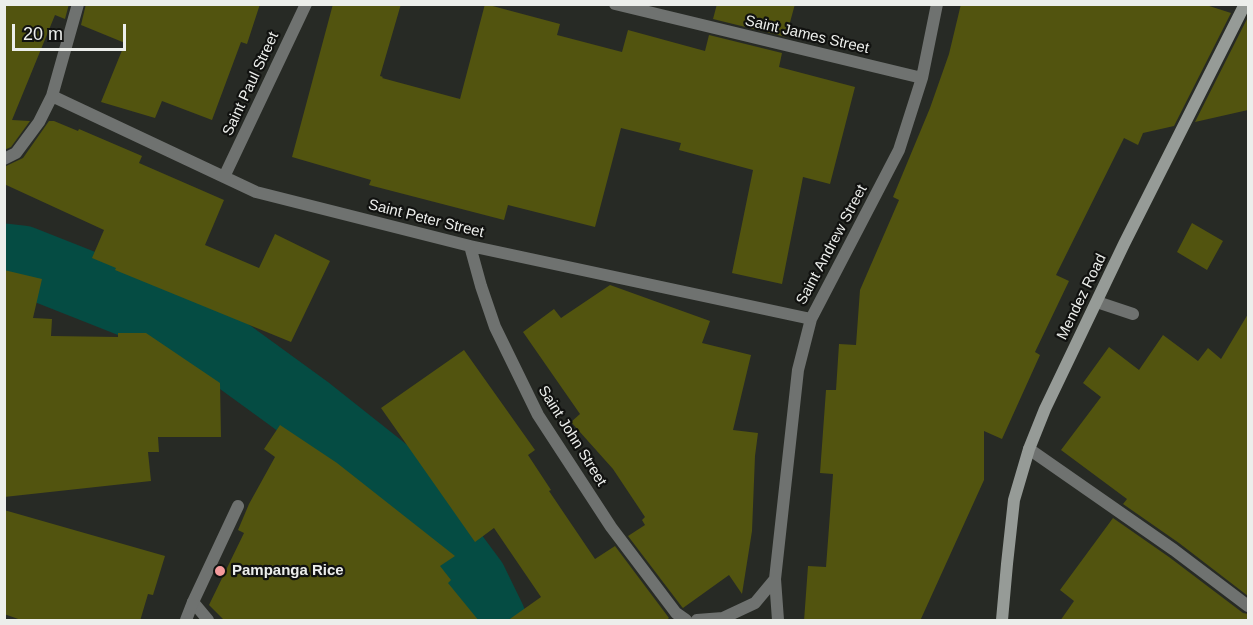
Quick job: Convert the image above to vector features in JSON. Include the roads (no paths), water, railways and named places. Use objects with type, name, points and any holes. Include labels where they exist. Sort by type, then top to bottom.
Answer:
[{"type":"street","points":[[4,159],[16,153],[39,122],[52,96],[78,4]]},
{"type":"street","name":"Saint Paul Street","points":[[224,177],[306,4]]},
{"type":"street","name":"Saint James Street","points":[[615,4],[922,78]]},
{"type":"street","name":"Saint Andrew Street","points":[[778,621],[775,579],[798,370],[811,319],[898,150],[922,78],[937,4]]},
{"type":"street","name":"Mendez Road","points":[[1002,621],[1014,500],[1029,449],[1045,409],[1124,244],[1245,4]]},
{"type":"street","name":"Saint Peter Street","points":[[52,96],[256,192],[470,246],[811,319]]},
{"type":"street","name":"Saint John Street","points":[[470,246],[495,327],[538,415],[611,527],[676,613],[686,621]]},
{"type":"street","points":[[1097,302],[1133,314]]},
{"type":"street","points":[[1029,449],[1174,550],[1248,606]]},
{"type":"street","points":[[186,621],[238,506]]},
{"type":"street","points":[[697,621],[723,618],[755,603],[775,579]]},
{"type":"street","points":[[193,602],[208,621]]},
{"type":"waterway","points":[[4,258],[22,260],[156,313],[221,347],[309,411],[401,484],[473,581],[492,620]]},
{"type":"place","name":"Pampanga Rice","points":[[220,571]]}]
